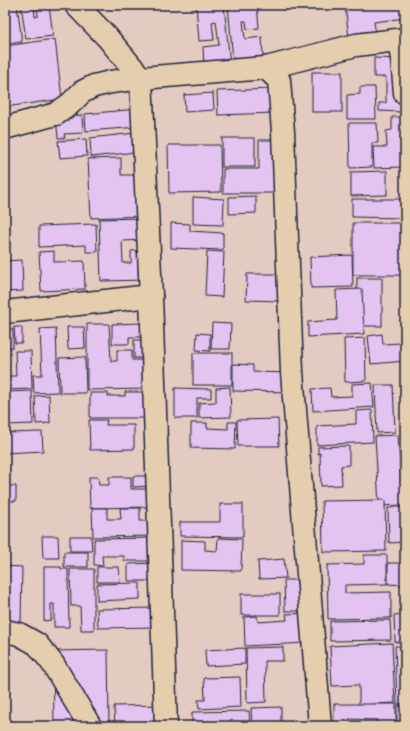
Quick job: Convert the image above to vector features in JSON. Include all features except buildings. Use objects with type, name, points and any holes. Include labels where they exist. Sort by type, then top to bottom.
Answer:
[{"type":"street","points":[[76,5],[107,36],[141,78],[151,296],[166,726]]},
{"type":"street","points":[[5,128],[56,114],[70,104],[82,92],[94,86],[110,82],[141,78],[266,68],[356,45],[402,39],[405,93]]},
{"type":"street","points":[[266,68],[280,80],[292,372],[320,726]]},
{"type":"street","points":[[5,312],[151,296]]},
{"type":"street","points":[[5,631],[19,634],[37,644],[52,664],[90,726]]}]
